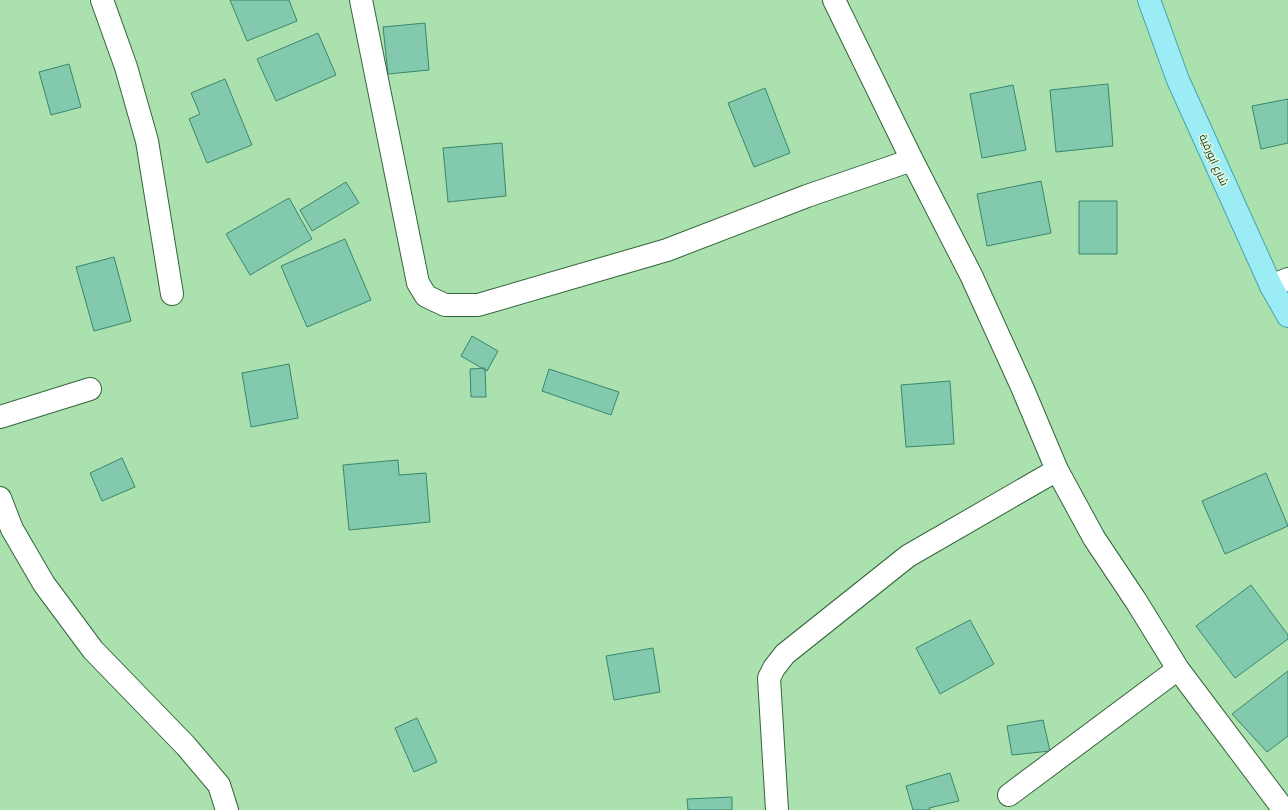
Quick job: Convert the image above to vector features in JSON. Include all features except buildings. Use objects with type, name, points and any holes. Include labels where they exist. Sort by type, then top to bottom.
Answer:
[{"type":"main road","name":"شارع ابورقية","points":[[1148,0],[1178,80],[1279,282],[1288,316]]},
{"type":"street","points":[[102,0],[126,67],[147,141],[172,294]]},
{"type":"street","points":[[360,0],[418,283],[426,296],[445,305],[478,305],[667,250],[807,196],[912,160]]},
{"type":"street","points":[[834,0],[912,160],[971,275],[1022,387],[1057,470],[1094,538],[1178,668],[1284,810]]},
{"type":"street","points":[[0,417],[90,389]]},
{"type":"street","points":[[777,810],[769,678],[774,668],[785,654],[908,556],[1057,470]]},
{"type":"street","points":[[0,498],[12,529],[44,584],[93,650],[186,746],[219,785],[227,810]]},
{"type":"street","points":[[1009,795],[1178,668]]}]
